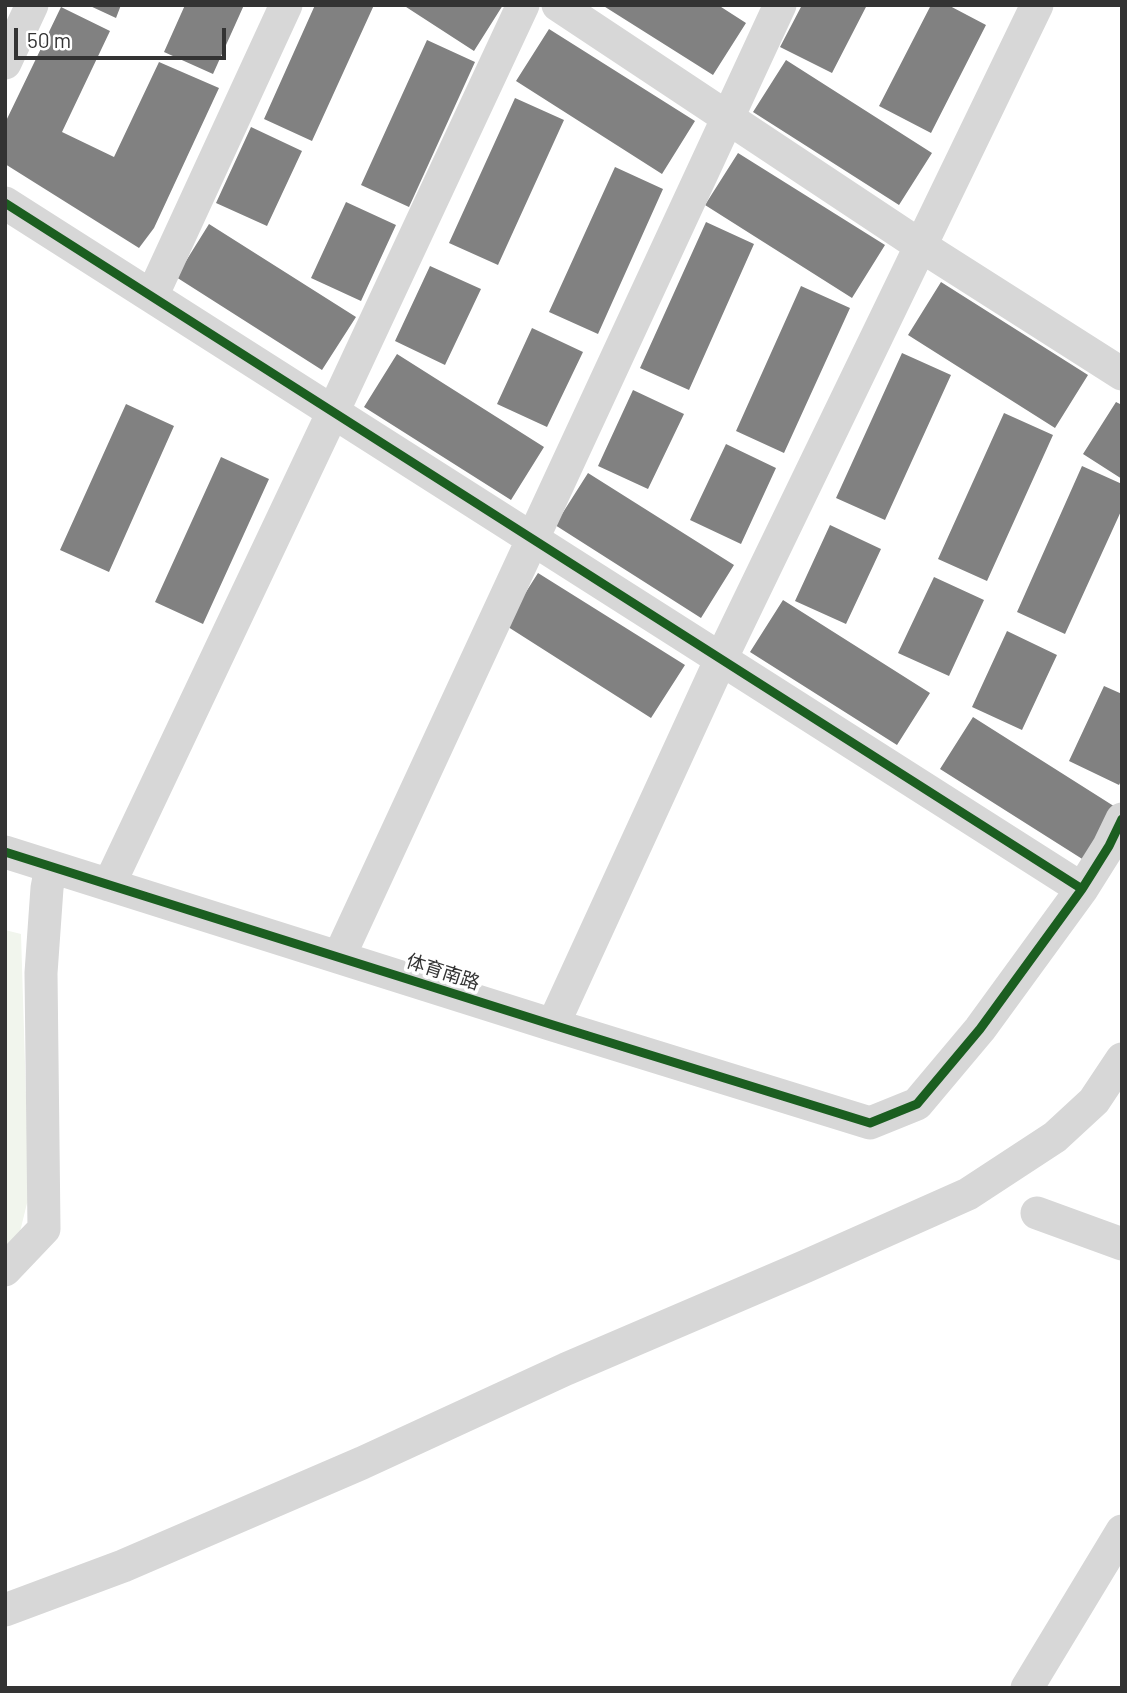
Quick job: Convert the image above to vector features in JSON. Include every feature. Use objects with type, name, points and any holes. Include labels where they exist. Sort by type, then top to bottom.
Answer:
[{"type":"street","points":[[5,62],[32,5]]},
{"type":"street","points":[[152,296],[286,5]]},
{"type":"street","points":[[109,885],[523,5]]},
{"type":"street","points":[[558,5],[921,246],[1122,374]]},
{"type":"street","points":[[339,957],[780,5]]},
{"type":"street","points":[[553,1025],[721,659],[1037,5]]},
{"type":"street","points":[[5,203],[1082,890]]},
{"type":"street","points":[[871,1130],[916,1104],[980,1029],[1082,890],[1109,846],[1122,818]]},
{"type":"street","points":[[871,1130],[924,1113],[1093,897],[1122,848]]},
{"type":"street","name":"体育南路","points":[[5,852],[49,877],[871,1130]]},
{"type":"street","name":"体育南路","points":[[5,876],[49,877],[109,885],[553,1025],[871,1130]]},
{"type":"street","points":[[5,1270],[44,1229],[41,973],[49,877]]},
{"type":"street","points":[[5,1611],[123,1566],[362,1463],[566,1369],[968,1194],[1055,1137],[1094,1101],[1122,1059]]},
{"type":"street","points":[[1037,1213],[1122,1244]]},
{"type":"street","points":[[1027,1688],[1122,1531]]},
{"type":"shaded area","points":[[5,930],[21,934],[29,1195],[18,1240],[5,1251]]},
{"type":"building","points":[[88,5],[121,5],[116,18]]},
{"type":"building","points":[[185,5],[244,5],[213,74],[164,52]]},
{"type":"building","points":[[315,5],[374,5],[312,141],[264,119]]},
{"type":"building","points":[[403,5],[503,5],[474,51]]},
{"type":"building","points":[[602,5],[718,5],[746,23],[713,75]]},
{"type":"building","points":[[802,5],[867,5],[832,73],[780,47]]},
{"type":"building","points":[[931,5],[948,5],[986,25],[931,133],[879,106]]},
{"type":"building","points":[[61,7],[110,31],[62,132],[114,157],[159,62],[219,88],[154,228],[139,248],[5,164],[5,123]]},
{"type":"building","points":[[549,29],[695,121],[662,174],[516,81]]},
{"type":"building","points":[[427,40],[475,62],[409,207],[361,185]]},
{"type":"building","points":[[786,60],[932,153],[899,205],[753,112]]},
{"type":"building","points":[[515,98],[564,120],[498,265],[449,243]]},
{"type":"building","points":[[251,127],[302,151],[267,226],[216,203]]},
{"type":"building","points":[[738,153],[885,245],[852,298],[705,205]]},
{"type":"building","points":[[615,167],[663,189],[598,334],[549,312]]},
{"type":"building","points":[[346,202],[396,225],[361,301],[311,278]]},
{"type":"building","points":[[706,222],[754,244],[689,390],[640,368]]},
{"type":"building","points":[[209,224],[356,317],[322,370],[176,277]]},
{"type":"building","points":[[430,266],[481,289],[445,365],[395,341]]},
{"type":"building","points":[[941,282],[1088,375],[1055,428],[908,335]]},
{"type":"building","points":[[801,286],[850,308],[784,453],[736,431]]},
{"type":"building","points":[[532,328],[583,352],[547,427],[497,404]]},
{"type":"building","points":[[902,353],[951,375],[885,520],[836,498]]},
{"type":"building","points":[[397,354],[544,447],[511,500],[364,407]]},
{"type":"building","points":[[633,390],[684,414],[648,489],[598,466]]},
{"type":"building","points":[[1116,402],[1122,405],[1122,479],[1083,454]]},
{"type":"building","points":[[126,404],[174,426],[109,572],[60,550]]},
{"type":"building","points":[[1004,413],[1053,435],[987,581],[938,559]]},
{"type":"building","points":[[726,444],[776,468],[741,544],[690,520]]},
{"type":"building","points":[[221,457],[269,479],[203,624],[155,602]]},
{"type":"building","points":[[1082,466],[1122,484],[1122,509],[1065,634],[1017,612]]},
{"type":"building","points":[[588,473],[734,565],[701,618],[555,525]]},
{"type":"building","points":[[830,525],[881,549],[846,624],[795,601]]},
{"type":"building","points":[[538,573],[685,665],[651,718],[505,625]]},
{"type":"building","points":[[934,577],[984,600],[949,676],[898,653]]},
{"type":"building","points":[[783,600],[930,693],[897,745],[750,652]]},
{"type":"building","points":[[1007,631],[1057,655],[1022,730],[972,707]]},
{"type":"building","points":[[1104,686],[1122,694],[1122,779],[1119,785],[1069,761]]},
{"type":"building","points":[[973,717],[1120,810],[1087,862],[940,769]]},
{"type":"cycle path","points":[[5,203],[1082,889]]},
{"type":"cycle path","points":[[5,852],[870,1123],[917,1104],[980,1029],[1082,889],[1109,846],[1122,819]]}]
